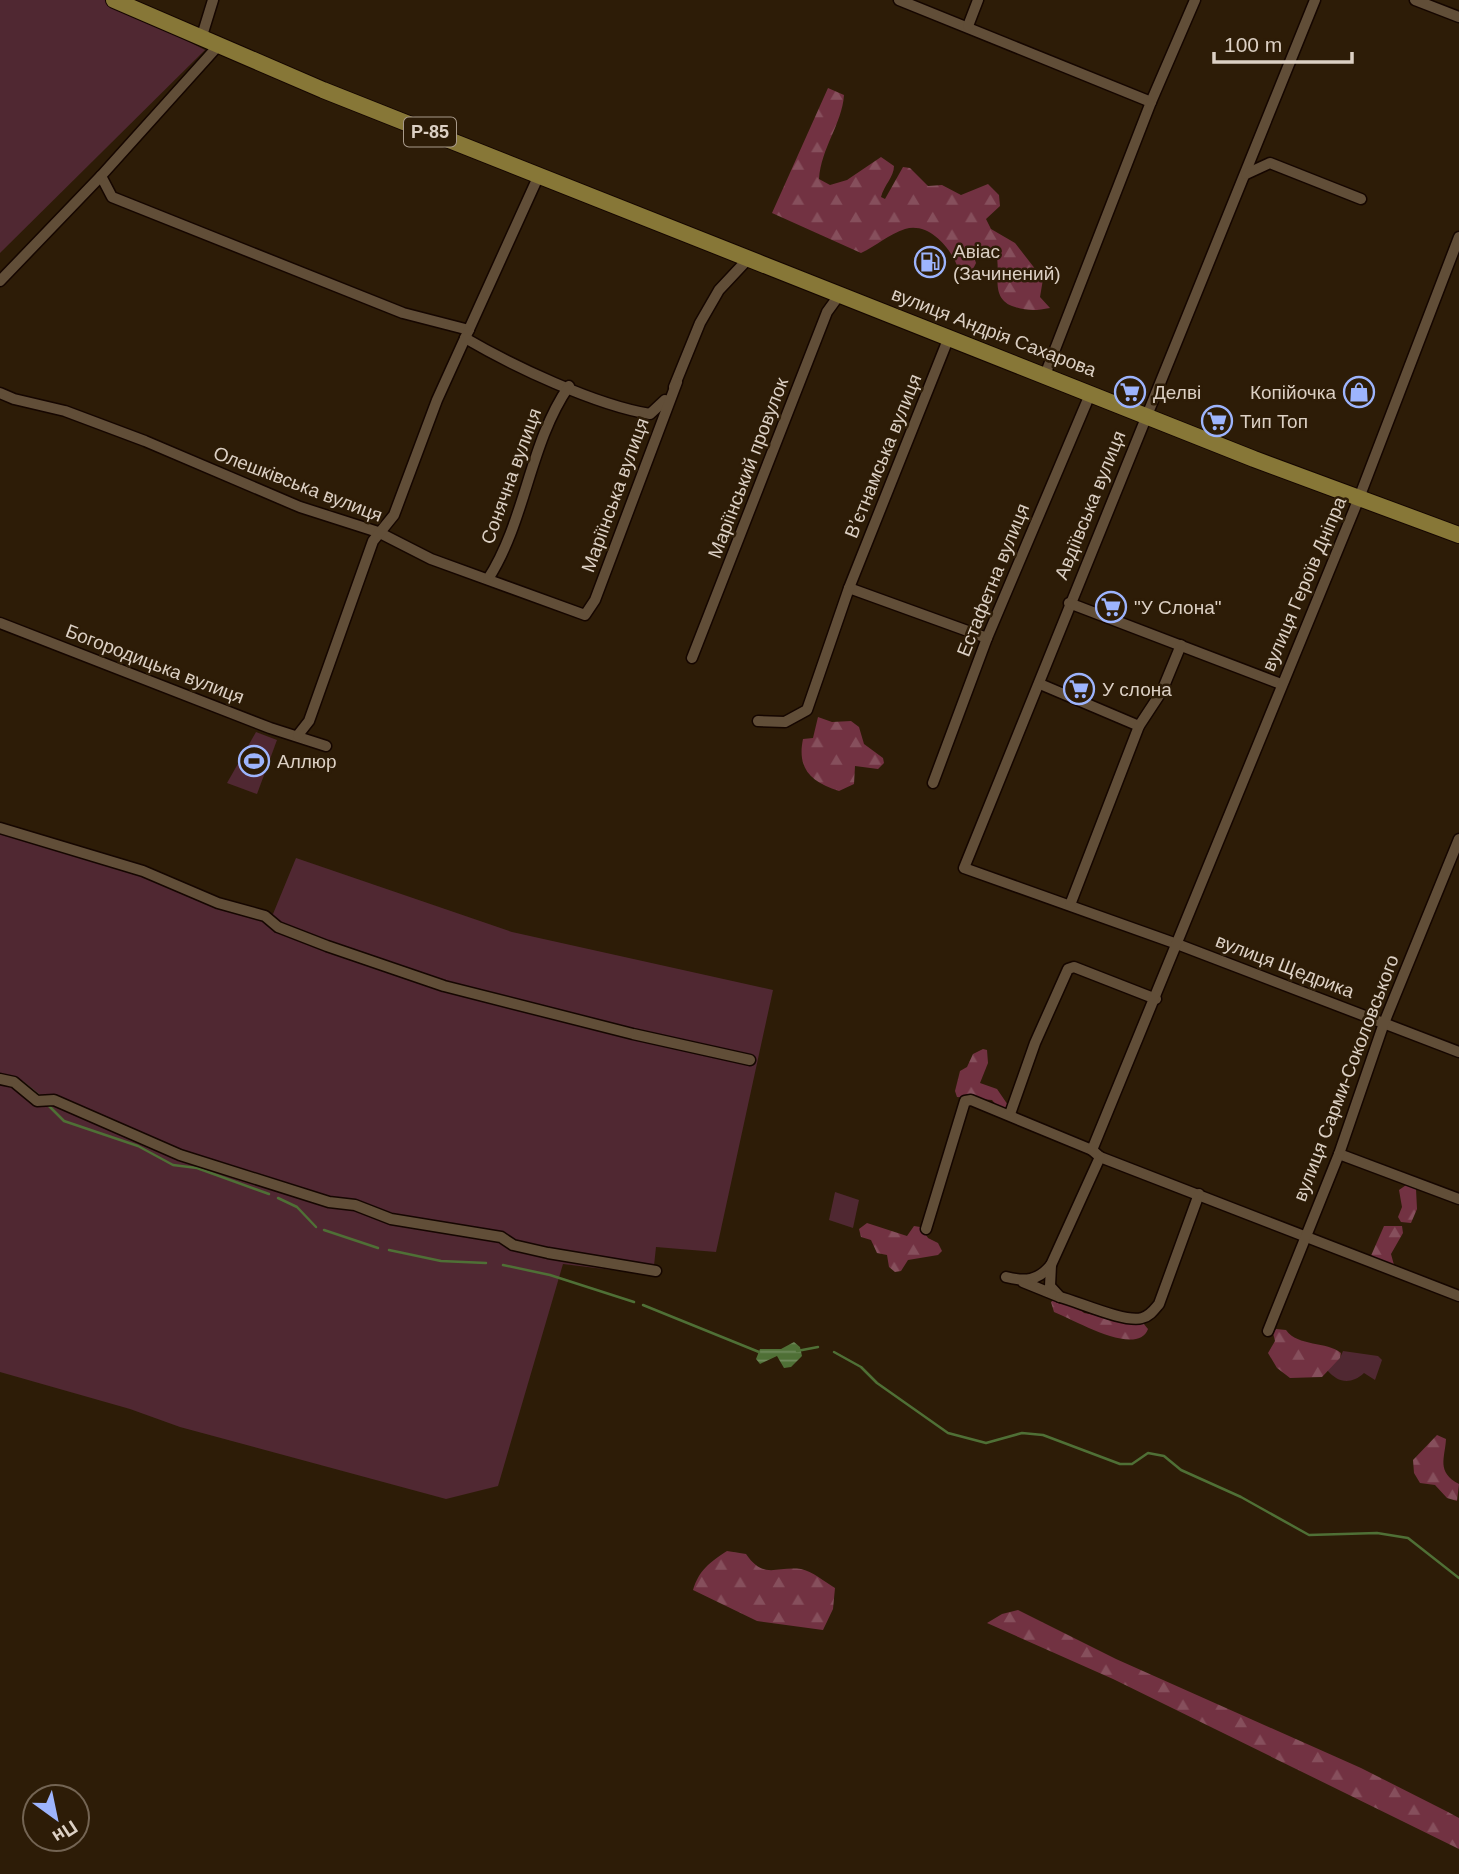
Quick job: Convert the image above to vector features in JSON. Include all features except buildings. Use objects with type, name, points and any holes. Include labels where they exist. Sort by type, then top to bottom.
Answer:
[{"type":"main road","name":"Р-85","points":[[114,0],[218,46],[749,258]]},
{"type":"main road","name":"вулиця Андрія Сахарова","points":[[749,258],[1459,536]]},
{"type":"street","points":[[201,39],[213,0]]},
{"type":"street","points":[[899,0],[1152,102]]},
{"type":"street","points":[[968,26],[978,0]]},
{"type":"street","points":[[1045,375],[1195,0]]},
{"type":"street","name":"Авдіївська вулиця","points":[[1070,905],[964,869],[1040,684],[1069,603],[1315,0]]},
{"type":"street","points":[[1415,0],[1459,17]]},
{"type":"street","points":[[0,281],[102,176],[218,46]]},
{"type":"street","points":[[1259,142],[1270,163],[1361,199]]},
{"type":"street","points":[[1246,174],[1270,163]]},
{"type":"street","points":[[298,735],[309,721],[378,532],[394,515],[437,400],[539,174]]},
{"type":"street","points":[[102,176],[112,197],[403,313],[467,334],[525,369],[618,406],[650,414],[656,411],[677,382]]},
{"type":"street","name":"вулиця Героїв Дніпра","points":[[1051,1265],[1280,684],[1359,498],[1459,237]]},
{"type":"street","name":"Маріїнська вулиця","points":[[582,615],[588,612],[595,600],[699,323],[719,290],[749,258]]},
{"type":"street","name":"Маріїнський провулок","points":[[692,658],[827,312],[840,294]]},
{"type":"street","name":"Вʼєтнамська вулиця","points":[[758,721],[785,722],[807,709],[849,588],[949,337]]},
{"type":"street","name":"Сонячна вулиця","points":[[488,579],[506,542],[551,412],[569,386]]},
{"type":"street","name":"Естафетна вулиця","points":[[933,783],[986,638],[1091,392]]},
{"type":"street","name":"Олешківська вулиця","points":[[0,393],[85,418],[300,507],[378,532],[431,559],[582,615]]},
{"type":"street","points":[[849,588],[986,638]]},
{"type":"street","points":[[1069,603],[1280,684]]},
{"type":"street","name":"Богородицька вулиця","points":[[0,623],[270,728],[326,746]]},
{"type":"street","points":[[1177,944],[1070,905],[1139,726],[1162,691],[1181,645]]},
{"type":"street","points":[[1040,684],[1139,726]]},
{"type":"street","points":[[0,828],[143,871],[218,903],[265,916],[278,927],[444,986],[633,1034],[750,1060]]},
{"type":"street","name":"вулиця Сарми-Соколовського","points":[[1268,1331],[1339,1154],[1384,1023],[1459,839]]},
{"type":"street","name":"вулиця Щедрика","points":[[1177,944],[1459,1052]]},
{"type":"street","points":[[1010,1114],[1035,1043],[1070,967],[1105,977],[1156,999]]},
{"type":"street","points":[[0,1079],[14,1082],[43,1100],[54,1100],[180,1155],[329,1202],[355,1205],[391,1219],[501,1237],[513,1245],[548,1253],[656,1271]]},
{"type":"street","points":[[926,1229],[965,1101],[971,1100],[1010,1114],[1096,1153],[1459,1296]]},
{"type":"street","points":[[1339,1154],[1459,1199]]},
{"type":"street","points":[[1006,1277],[1126,1317],[1145,1318],[1152,1314],[1159,1304],[1199,1194]]},
{"type":"street","points":[[1051,1265],[1050,1286],[1060,1297]]},
{"type":"street","points":[[1023,1282],[1042,1276],[1051,1265]]},
{"type":"shaded area","points":[[0,0],[107,0],[205,50],[0,253]]},
{"type":"shaded area","name":"Аллюр","points":[[256,732],[277,740],[257,794],[227,783]]},
{"type":"shaded area","points":[[0,825],[187,891],[273,914],[296,858],[512,932],[773,990],[716,1252],[656,1247],[653,1275],[563,1264],[498,1486],[446,1499],[180,1427],[130,1409],[0,1372]]},
{"type":"shaded area","points":[[835,1192],[859,1200],[853,1228],[829,1220]]},
{"type":"shaded area","points":[[794,1342],[800,1347],[802,1356],[791,1367],[784,1368],[777,1356],[760,1364],[756,1359],[760,1349],[781,1349]]},
{"type":"shaded area","points":[[1343,1351],[1378,1356],[1382,1360],[1375,1380],[1364,1373],[1349,1381],[1340,1380],[1331,1374],[1327,1370],[1340,1358]]},
{"type":"green space","points":[[828,88],[844,95],[840,116],[823,157],[819,179],[830,185],[847,180],[881,157],[894,166],[881,197],[885,199],[903,167],[910,168],[928,186],[942,185],[961,195],[988,184],[999,195],[1000,206],[986,219],[991,229],[1015,243],[1043,279],[1040,297],[1050,308],[1026,310],[1005,302],[998,289],[995,251],[985,246],[974,247],[972,251],[976,263],[973,269],[967,271],[958,268],[950,252],[938,238],[922,229],[899,231],[861,253],[772,213]]},
{"type":"green space","points":[[818,717],[832,722],[851,721],[859,727],[864,744],[883,758],[884,763],[878,769],[855,766],[854,784],[839,791],[820,783],[808,772],[802,758],[803,739],[813,738]]},
{"type":"green space","points":[[987,1050],[988,1063],[980,1083],[997,1089],[1010,1108],[998,1107],[992,1100],[957,1097],[955,1091],[960,1071],[967,1067],[973,1054]]},
{"type":"green space","points":[[1409,1183],[1416,1189],[1417,1209],[1411,1223],[1401,1222],[1398,1217],[1402,1207],[1399,1190]]},
{"type":"green space","points":[[867,1223],[907,1236],[914,1226],[920,1227],[928,1238],[938,1243],[942,1251],[938,1255],[908,1260],[901,1271],[895,1272],[889,1267],[887,1255],[877,1253],[871,1240],[861,1237],[859,1229]]},
{"type":"green space","points":[[1384,1226],[1402,1226],[1403,1233],[1391,1254],[1394,1265],[1370,1258]]},
{"type":"green space","points":[[1055,1299],[1079,1308],[1084,1313],[1143,1323],[1148,1329],[1142,1337],[1131,1340],[1104,1334],[1054,1312],[1051,1302]]},
{"type":"green space","points":[[1276,1329],[1286,1330],[1305,1342],[1335,1349],[1341,1353],[1340,1358],[1322,1377],[1290,1378],[1277,1368],[1268,1353],[1275,1341],[1273,1333]]},
{"type":"green space","points":[[1437,1435],[1446,1439],[1443,1464],[1447,1475],[1459,1484],[1457,1501],[1447,1498],[1435,1485],[1420,1483],[1414,1473],[1413,1460]]},
{"type":"green space","points":[[727,1551],[746,1554],[752,1562],[764,1569],[805,1570],[835,1588],[833,1609],[823,1630],[757,1621],[693,1590],[706,1567]]},
{"type":"green space","points":[[1018,1610],[1116,1659],[1361,1768],[1448,1812],[1459,1818],[1459,1849],[1113,1679],[987,1623],[1002,1614]]},
{"type":"waterway","points":[[22,1082],[42,1098]]},
{"type":"waterway","points":[[48,1105],[64,1121],[138,1146],[173,1165],[197,1168],[269,1194]]},
{"type":"waterway","points":[[278,1198],[297,1207],[316,1227]]},
{"type":"waterway","points":[[324,1230],[378,1248]]},
{"type":"waterway","points":[[389,1250],[441,1261],[486,1263]]},
{"type":"waterway","points":[[503,1265],[550,1275],[634,1302]]},
{"type":"waterway","points":[[643,1305],[759,1352]]},
{"type":"waterway","points":[[797,1351],[818,1347]]},
{"type":"waterway","points":[[834,1352],[861,1367],[877,1383],[948,1433],[986,1443],[1022,1433],[1043,1435],[1120,1464],[1132,1464],[1148,1453],[1164,1456],[1181,1470],[1241,1497],[1309,1535],[1377,1533],[1408,1538],[1459,1578]]},
{"type":"place","name":"Авіас (Зачинений)","points":[[930,262]]},
{"type":"place","name":"Делві","points":[[1130,392]]},
{"type":"place","name":"Копійочка","points":[[1359,392]]},
{"type":"place","name":"Тип Топ","points":[[1217,421]]},
{"type":"place","name":"\"У Слона\"","points":[[1111,607]]},
{"type":"place","name":"У слона","points":[[1079,689]]},
{"type":"place","name":"Аллюр","points":[[254,761]]}]
